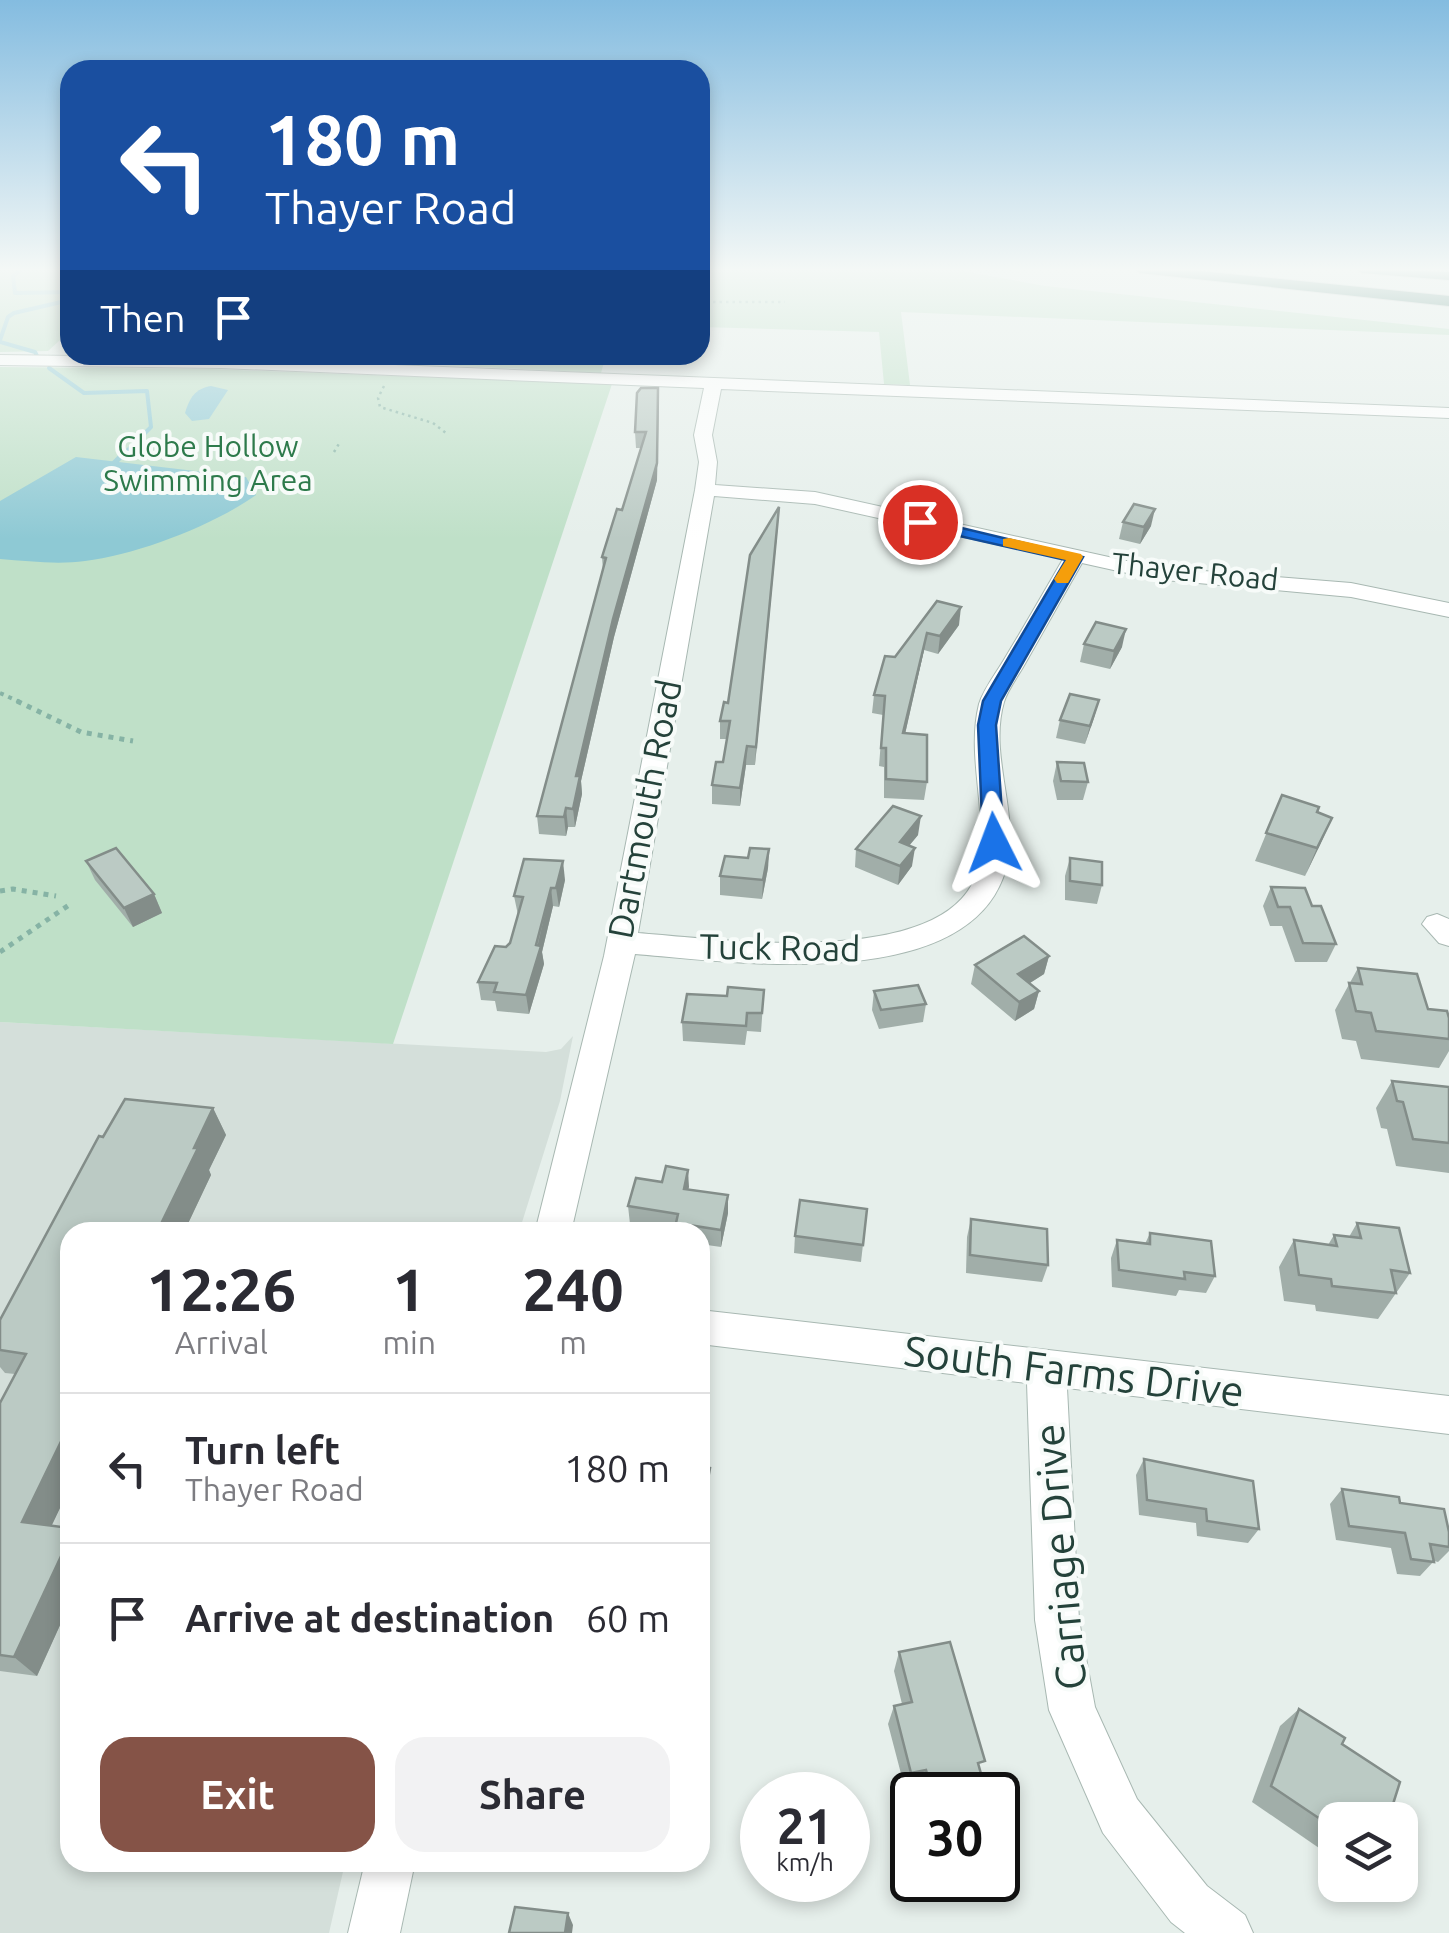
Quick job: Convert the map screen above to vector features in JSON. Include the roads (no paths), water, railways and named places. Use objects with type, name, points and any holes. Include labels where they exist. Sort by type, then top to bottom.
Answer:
[{"type":"street","points":[[0,360],[60,362]]},
{"type":"street","points":[[200,365],[1449,413]]},
{"type":"street","name":"Dartmouth Road","points":[[555,1222],[584,1122],[706,490],[708,462],[703,435],[714,382]]},
{"type":"street","name":"Thayer Road","points":[[706,490],[814,498],[1075,557],[1205,580],[1351,590],[1449,610]]},
{"type":"street","name":"Tuck Road","points":[[620,942],[818,954],[854,952],[920,938],[956,919],[977,898],[991,873],[994,843],[987,725],[992,701],[1075,557]]},
{"type":"street","name":"South Farms Drive","points":[[710,1329],[1449,1415]]},
{"type":"street","name":"Carriage Drive","points":[[1046,1368],[1058,1620],[1072,1710],[1120,1816],[1189,1904],[1227,1933]]},
{"type":"street","points":[[374,1933],[388,1872]]},
{"type":"water","points":[[211,386],[228,390],[209,419],[192,421],[185,413],[191,398]]},
{"type":"water","points":[[76,457],[246,477],[256,495],[197,527],[106,558],[74,562],[0,559],[0,501]]},
{"type":"waterway","points":[[49,368],[84,393],[147,391],[151,427],[118,460]]},
{"type":"waterway","points":[[110,467],[120,457]]},
{"type":"park label","name":"Globe Hollow Swimming Area","points":[[208,464]]}]
